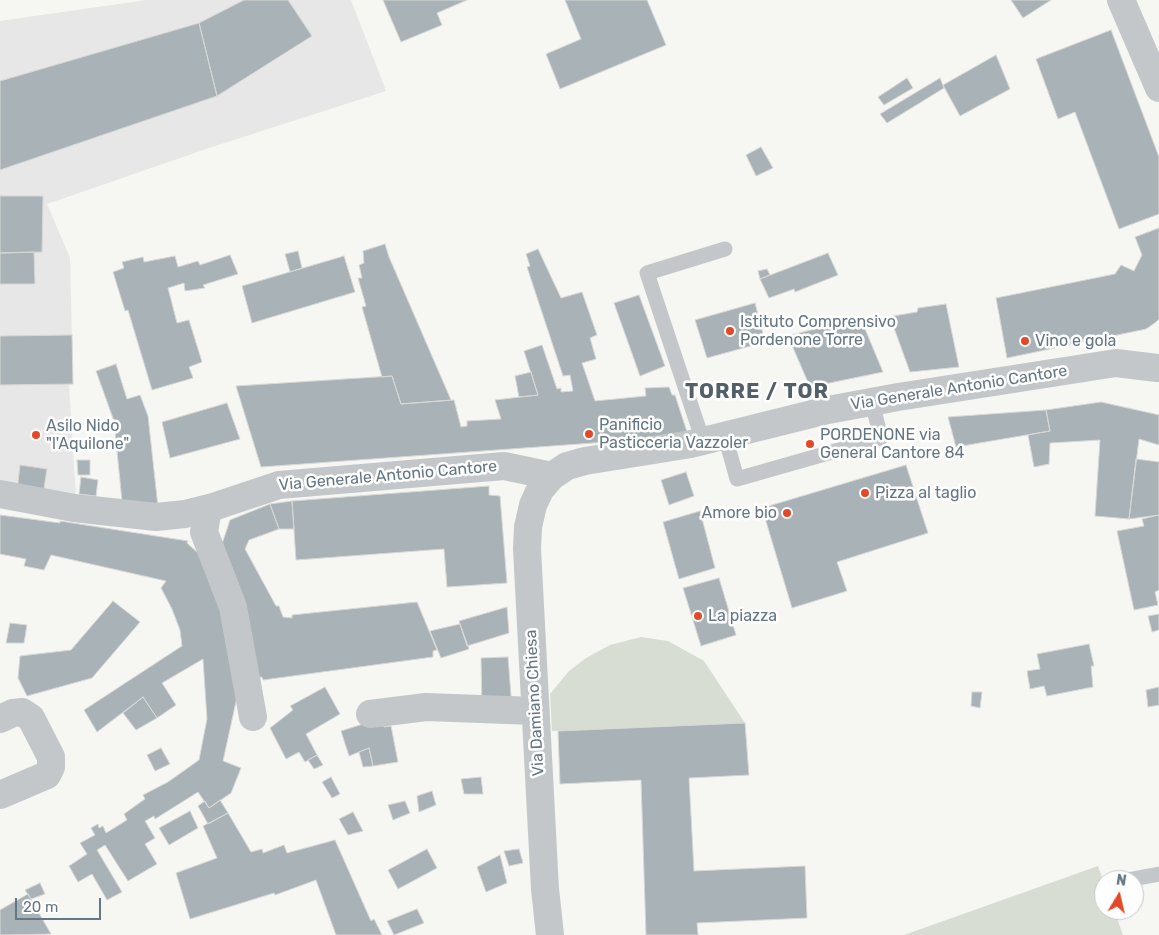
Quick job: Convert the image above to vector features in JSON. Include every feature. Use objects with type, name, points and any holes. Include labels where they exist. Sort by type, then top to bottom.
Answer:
[{"type":"street","points":[[1121,0],[1159,88]]},
{"type":"street","name":"Via Generale Antonio Cantore","points":[[0,494],[74,508],[156,517],[185,514],[213,507],[279,485],[327,480],[504,466],[552,476],[567,466],[585,461],[714,438],[828,410],[1116,363],[1158,364]]},
{"type":"street","name":"Via Damiano Chiesa","points":[[550,935],[545,889],[535,711],[528,527],[533,505],[540,490],[552,476]]},
{"type":"street","points":[[213,507],[207,514],[204,532],[233,607],[253,718]]},
{"type":"street","points":[[370,714],[426,707],[535,711]]},
{"type":"street","points":[[0,719],[13,713],[22,712],[31,718],[51,757],[51,767],[47,775],[0,795]]},
{"type":"lane","points":[[725,249],[647,273],[714,438],[737,479],[880,438],[872,402]]},
{"type":"lane","points":[[1144,877],[1159,874]]},
{"type":"shaded area","points":[[147,0],[351,0],[386,91],[209,148],[47,204],[70,258],[73,384],[69,385],[76,497],[0,485],[0,21]]},
{"type":"shaded area","points":[[641,637],[668,641],[704,661],[745,723],[552,731],[550,694],[569,671],[586,658],[610,645]]},
{"type":"shaded area","points":[[1098,866],[1099,870],[1094,870],[1094,920],[1118,920],[1123,935],[904,935]]},
{"type":"building","points":[[244,0],[288,0],[312,36],[217,96],[199,23]]},
{"type":"building","points":[[383,0],[467,0],[437,13],[442,25],[401,42]]},
{"type":"building","points":[[565,0],[647,0],[666,45],[560,89],[546,54],[581,39]]},
{"type":"building","points":[[1011,0],[1051,0],[1023,18]]},
{"type":"building","points":[[199,23],[217,96],[0,170],[0,81]]},
{"type":"building","points":[[1111,30],[1159,157],[1159,214],[1119,229],[1075,112],[1058,119],[1036,59]]},
{"type":"building","points":[[996,55],[1010,89],[960,116],[943,85]]},
{"type":"building","points":[[907,78],[913,88],[884,105],[878,97]]},
{"type":"building","points":[[940,78],[944,88],[887,123],[880,114]]},
{"type":"building","points":[[761,147],[773,168],[756,176],[746,155]]},
{"type":"building","points":[[0,196],[43,196],[42,252],[0,253]]},
{"type":"building","points":[[1159,228],[1159,319],[1156,322],[1146,329],[1007,358],[996,298],[1115,274],[1121,265],[1134,271],[1142,255],[1135,237]]},
{"type":"building","points":[[385,244],[451,400],[401,404],[392,376],[382,377],[362,307],[366,306],[358,278],[362,278],[359,265],[364,263],[363,251]]},
{"type":"building","points":[[538,249],[561,298],[582,292],[597,335],[590,338],[596,359],[582,363],[595,401],[646,396],[645,388],[669,387],[672,395],[675,395],[687,432],[654,438],[607,442],[261,467],[236,386],[392,376],[401,404],[454,400],[461,427],[467,426],[467,421],[501,419],[495,400],[538,395],[524,351],[542,345],[557,389],[561,388],[561,392],[573,391],[570,375],[563,376],[527,267],[530,266],[526,254]]},
{"type":"building","points":[[298,251],[302,268],[290,272],[285,254]]},
{"type":"building","points":[[34,252],[35,284],[0,284],[0,253]]},
{"type":"building","points":[[828,253],[838,275],[795,292],[794,289],[769,298],[760,279]]},
{"type":"building","points":[[230,255],[238,274],[203,285],[205,288],[185,291],[184,283],[168,288],[177,323],[189,320],[202,362],[189,367],[193,378],[152,390],[128,310],[125,311],[113,272],[124,268],[122,262],[143,257],[144,262],[175,256],[178,267],[198,261],[200,265]]},
{"type":"building","points":[[344,256],[355,292],[252,323],[242,286]]},
{"type":"building","points":[[767,269],[770,275],[760,279],[758,271]]},
{"type":"building","points":[[639,295],[665,366],[640,376],[614,303]]},
{"type":"building","name":"Istituto Comprensivo Pordenone Torre","points":[[755,303],[765,342],[707,358],[695,320]]},
{"type":"building","points":[[946,304],[959,367],[910,372],[894,328],[896,328],[893,316],[917,312],[918,308]]},
{"type":"building","points":[[860,317],[883,372],[810,387],[788,336]]},
{"type":"building","points":[[72,335],[73,384],[0,385],[0,336]]},
{"type":"building","points":[[116,364],[127,399],[140,395],[148,416],[158,507],[123,511],[114,421],[96,371]]},
{"type":"building","points":[[531,372],[538,395],[519,397],[515,376]]},
{"type":"building","points":[[1101,402],[1159,415],[1159,445],[1139,439],[1129,519],[1095,516],[1100,440],[1050,443],[1049,464],[1034,467],[1028,435],[1050,431],[1046,410]]},
{"type":"building","points":[[227,403],[240,439],[170,458],[162,422]]},
{"type":"building","points":[[1046,410],[1050,431],[956,447],[948,417]]},
{"type":"building","points":[[1136,459],[1159,462],[1159,515],[1129,519]]},
{"type":"building","points":[[77,460],[90,460],[90,475],[78,475]]},
{"type":"building","points":[[20,465],[47,469],[43,495],[17,492]]},
{"type":"building","points":[[906,465],[928,533],[837,562],[847,591],[792,608],[762,508]]},
{"type":"building","points":[[686,472],[694,496],[669,505],[661,480]]},
{"type":"building","points":[[81,477],[98,480],[96,496],[79,494]]},
{"type":"building","points":[[489,486],[489,495],[500,496],[507,583],[447,587],[444,549],[296,560],[292,501]]},
{"type":"building","points":[[292,501],[294,529],[279,529],[270,504]]},
{"type":"building","points":[[270,504],[279,529],[249,540],[245,549],[276,606],[279,606],[283,617],[292,618],[292,615],[417,602],[437,650],[433,651],[433,657],[263,680],[262,677],[255,678],[220,550],[230,520]]},
{"type":"building","points":[[700,511],[715,568],[679,579],[663,522]]},
{"type":"building","points":[[0,515],[60,523],[60,521],[188,541],[187,543],[199,554],[217,578],[237,697],[223,761],[241,768],[231,793],[209,808],[198,792],[155,819],[154,816],[145,821],[155,838],[145,844],[157,864],[128,881],[105,845],[97,850],[122,892],[107,900],[92,874],[78,882],[69,866],[87,854],[80,843],[95,835],[91,828],[98,824],[99,828],[103,826],[106,833],[127,820],[124,814],[145,799],[143,795],[168,782],[199,760],[207,719],[203,659],[162,683],[176,705],[157,718],[143,697],[97,732],[84,710],[182,646],[180,630],[161,588],[166,581],[51,555],[44,570],[24,566],[26,559],[0,554]]},
{"type":"building","points":[[1159,515],[1159,590],[1155,592],[1158,605],[1134,610],[1117,531],[1144,526],[1142,519]]},
{"type":"building","points":[[719,578],[736,635],[701,646],[683,588]]},
{"type":"building","points":[[113,601],[140,622],[92,678],[27,696],[18,678],[20,656],[71,650]]},
{"type":"building","points":[[507,607],[509,633],[467,646],[459,621]]},
{"type":"building","points":[[1159,614],[1159,630],[1152,632],[1148,616]]},
{"type":"building","points":[[10,623],[27,625],[24,643],[6,643]]},
{"type":"building","points":[[460,624],[469,649],[441,658],[430,631]]},
{"type":"building","points":[[1089,644],[1094,666],[1091,666],[1093,687],[1047,696],[1044,686],[1030,689],[1027,671],[1040,669],[1037,654]]},
{"type":"building","points":[[508,657],[512,708],[482,708],[481,658]]},
{"type":"building","points":[[325,687],[340,714],[306,734],[317,755],[305,762],[299,752],[286,759],[270,728],[293,710],[290,706]]},
{"type":"building","points":[[1159,687],[1159,705],[1148,707],[1146,690]]},
{"type":"building","points":[[972,692],[982,692],[980,708],[971,706]]},
{"type":"building","points":[[143,697],[157,718],[136,730],[123,713]]},
{"type":"building","points":[[382,718],[384,727],[391,726],[398,762],[373,766],[369,748],[349,756],[341,731]]},
{"type":"building","points":[[745,723],[749,775],[689,778],[694,871],[805,866],[807,918],[697,923],[698,935],[646,935],[641,780],[560,784],[558,731]]},
{"type":"building","points":[[161,748],[170,764],[155,771],[147,755]]},
{"type":"building","points":[[369,748],[373,766],[363,767],[359,752]]},
{"type":"building","points":[[317,755],[323,765],[314,769],[308,760]]},
{"type":"building","points":[[331,777],[340,794],[332,798],[322,782]]},
{"type":"building","points":[[481,777],[483,794],[464,794],[461,779]]},
{"type":"building","points":[[432,791],[436,805],[419,812],[417,796]]},
{"type":"building","points":[[220,800],[228,813],[208,824],[198,806],[205,801],[209,808]]},
{"type":"building","points":[[405,801],[410,813],[393,820],[388,805]]},
{"type":"building","points":[[190,811],[198,828],[169,845],[159,828]]},
{"type":"building","points":[[353,812],[363,831],[348,835],[339,819]]},
{"type":"building","points":[[228,813],[251,852],[262,849],[263,853],[284,845],[287,853],[335,840],[371,921],[374,919],[382,935],[336,935],[316,880],[275,895],[274,893],[190,919],[176,873],[217,858],[203,826]]},
{"type":"building","points":[[427,849],[437,868],[398,889],[388,870]]},
{"type":"building","points":[[519,849],[523,863],[509,866],[504,851]]},
{"type":"building","points":[[500,855],[507,883],[486,892],[477,867]]},
{"type":"building","points":[[40,883],[45,894],[31,899],[25,890]]},
{"type":"building","points":[[28,894],[51,934],[0,935],[0,910]]},
{"type":"building","points":[[417,909],[424,923],[394,935],[387,921]]},
{"type":"place","name":"Istituto Comprensivo Pordenone Torre","points":[[730,331]]},
{"type":"place","name":"Vino e gola","points":[[1025,341]]},
{"type":"place","name":"Panificio Pasticceria Vazzoler","points":[[589,434]]},
{"type":"place","name":"Asilo Nido \"l'Aquilone\"","points":[[36,435]]},
{"type":"place","name":"PORDENONE via General Cantore 84","points":[[810,444]]},
{"type":"place","name":"Pizza al taglio","points":[[865,493]]},
{"type":"place","name":"Amore bio","points":[[787,513]]},
{"type":"place","name":"La piazza","points":[[698,616]]},
{"type":"district","name":"TORRE / TOR","points":[[757,392]]}]
